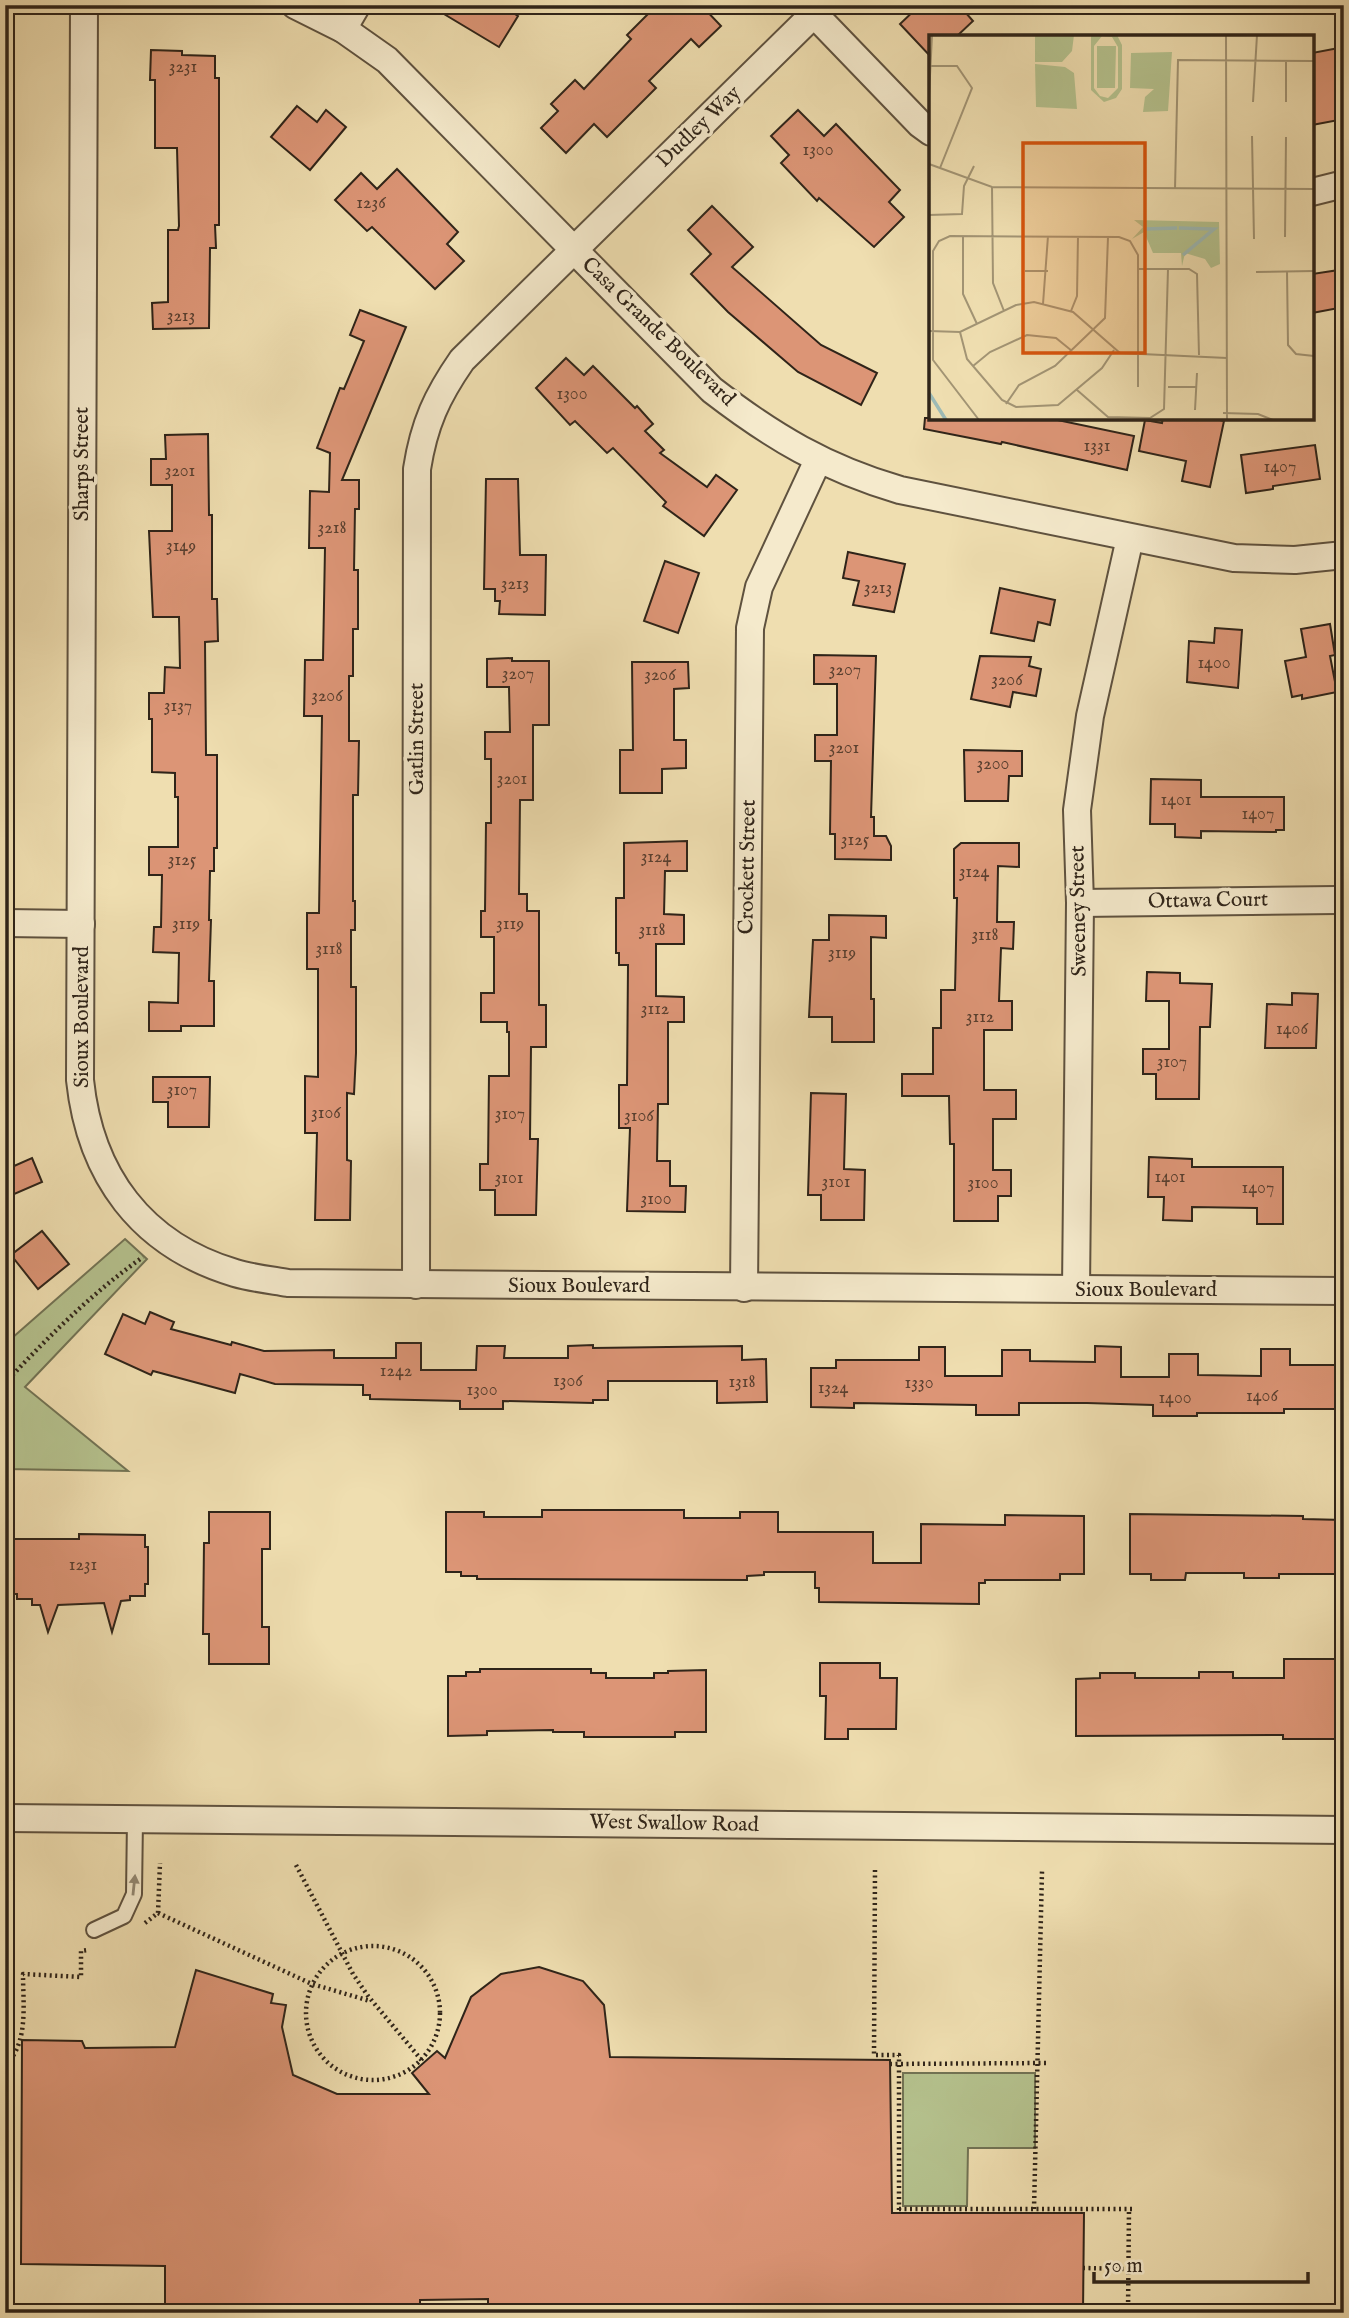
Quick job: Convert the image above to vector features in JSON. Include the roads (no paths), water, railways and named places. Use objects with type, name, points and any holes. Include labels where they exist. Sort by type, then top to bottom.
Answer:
[{"type":"street","name":"Sharps Street","points":[[81,924],[84,5]]},
{"type":"street","name":"Casa Grande Boulevard","points":[[295,5],[343,29],[387,60],[712,390],[757,425],[818,460],[900,490],[1234,558],[1295,561],[1344,555]]},
{"type":"street","points":[[343,29],[357,5]]},
{"type":"street","points":[[818,10],[920,124],[929,131]]},
{"type":"street","name":"Dudley Way","points":[[574,249],[818,10]]},
{"type":"street","points":[[1314,192],[1344,184]]},
{"type":"street","name":"Gatlin Street","points":[[416,1285],[417,468],[431,411],[443,387],[462,360],[574,249]]},
{"type":"street","name":"Crockett Street","points":[[744,1288],[750,628],[759,587],[818,460]]},
{"type":"street","name":"Sweeney Street","points":[[1076,1289],[1080,903],[1077,810],[1084,751],[1130,538]]},
{"type":"street","name":"Ottawa Court","points":[[1080,903],[1335,900]]},
{"type":"street","points":[[5,923],[81,924]]},
{"type":"street","name":"Sioux Boulevard","points":[[81,924],[80,1080],[83,1108],[92,1142],[106,1174],[144,1222],[167,1240],[197,1258],[235,1273],[288,1283],[1344,1291]]},
{"type":"street","name":"West Swallow Road","points":[[5,1818],[1344,1830]]},
{"type":"lane","points":[[94,1930],[124,1916],[134,1894],[135,1819]]}]
